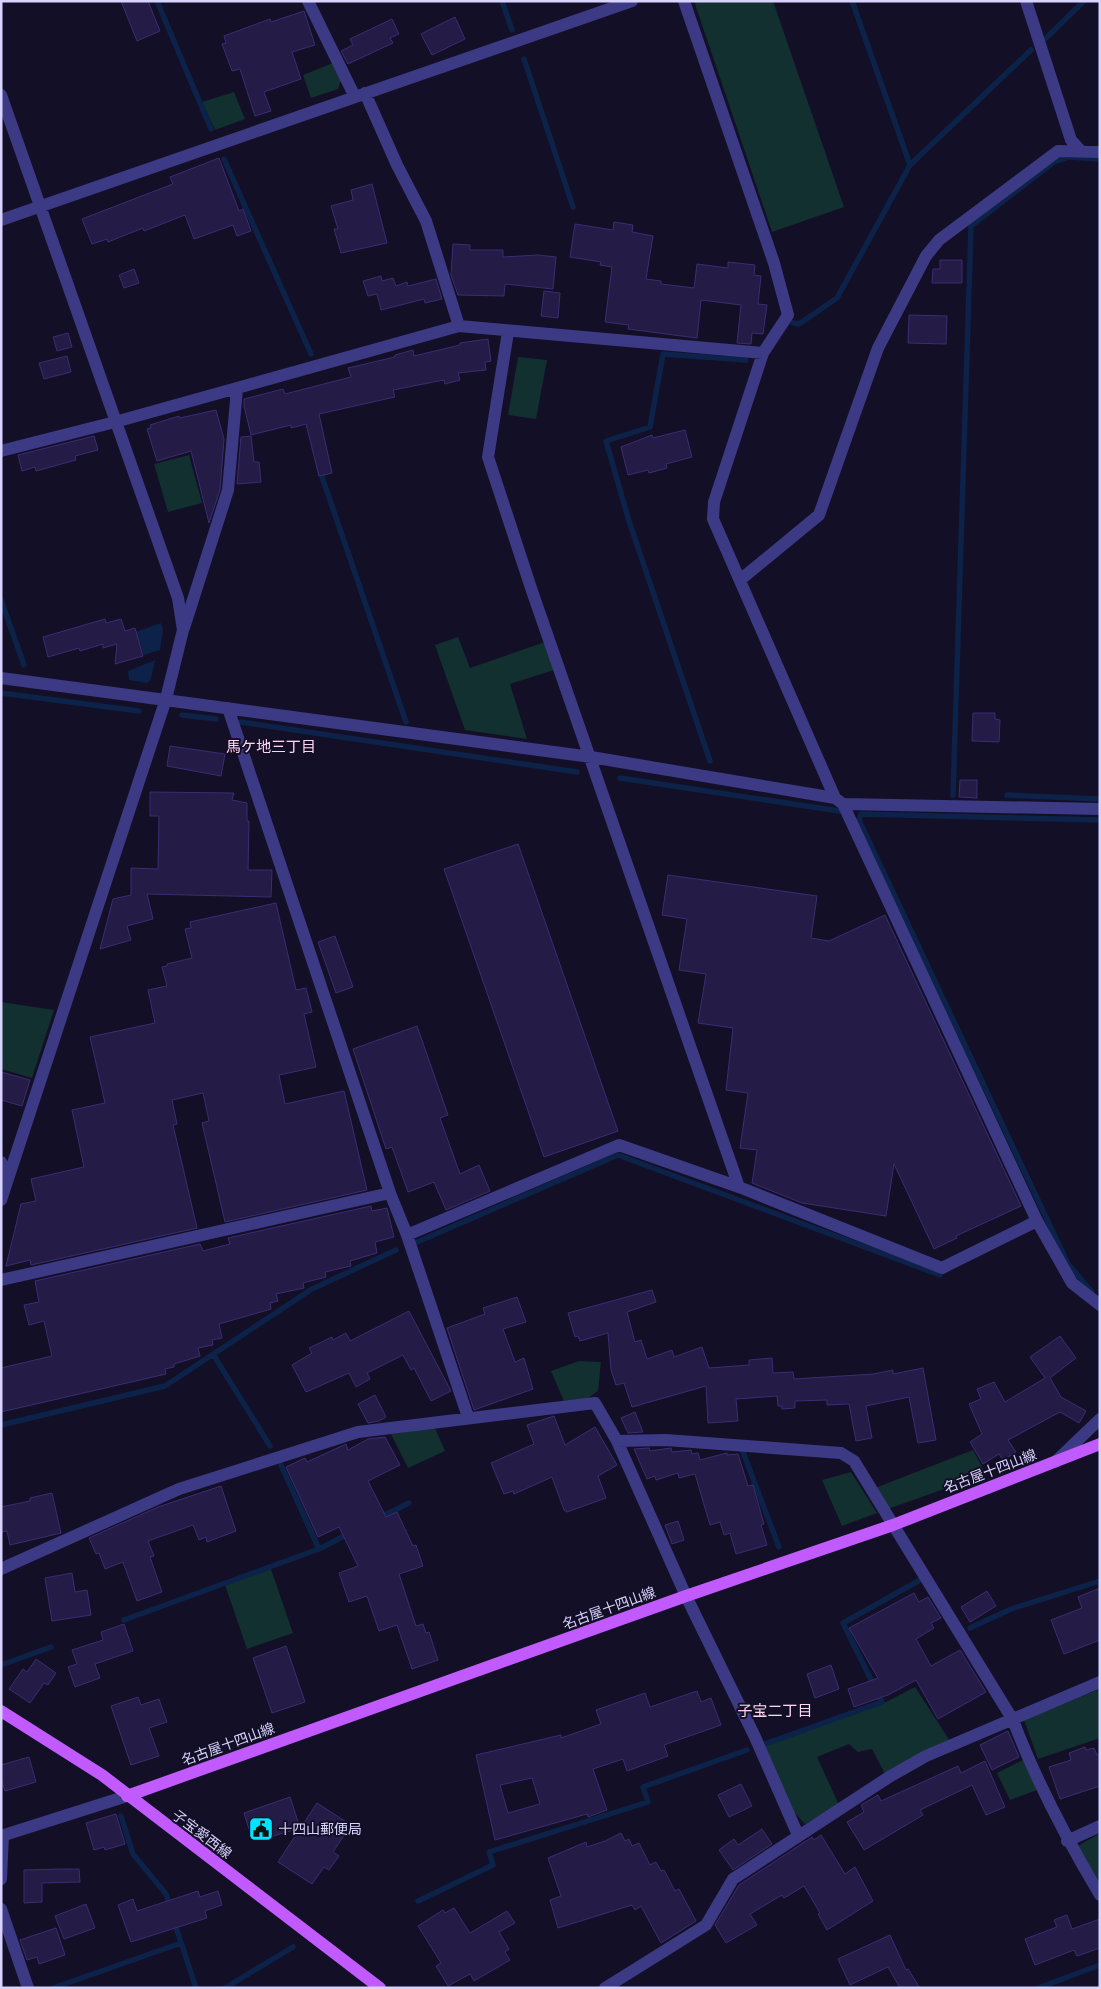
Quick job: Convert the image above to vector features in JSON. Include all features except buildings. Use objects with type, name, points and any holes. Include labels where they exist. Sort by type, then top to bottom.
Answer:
[{"type":"main road","name":"名古屋十四山線","points":[[127,1796],[686,1596],[893,1525],[1100,1444]]},
{"type":"main road","name":"子宝愛西線","points":[[1,1711],[102,1775],[380,1988]]},
{"type":"street","points":[[308,1],[426,221],[459,326]]},
{"type":"street","points":[[1,220],[632,1]]},
{"type":"street","points":[[684,1],[774,263],[788,315],[762,353],[714,502],[713,519],[839,801],[1037,1221],[1072,1283],[1100,1306]]},
{"type":"street","points":[[1026,1],[1071,140],[1081,151]]},
{"type":"street","points":[[1,95],[178,598],[183,630]]},
{"type":"street","points":[[740,580],[819,515],[878,348],[926,256],[938,240],[1058,151],[1100,152]]},
{"type":"street","points":[[1,451],[115,422],[459,326],[508,332],[762,353]]},
{"type":"street","points":[[508,332],[488,457],[739,1187]]},
{"type":"street","points":[[1,1200],[166,699],[183,630],[228,490],[237,388]]},
{"type":"street","points":[[1,678],[591,758],[839,801],[1100,810]]},
{"type":"street","points":[[228,708],[390,1193],[407,1235],[468,1417]]},
{"type":"street","points":[[407,1235],[619,1145],[739,1187],[942,1268],[1037,1221]]},
{"type":"street","points":[[1,1162],[8,1179]]},
{"type":"street","points":[[1,1280],[390,1193]]},
{"type":"street","points":[[1,1569],[188,1486],[358,1432],[594,1403],[617,1441],[686,1596],[755,1738],[798,1835]]},
{"type":"street","points":[[1053,1463],[1100,1419]]},
{"type":"street","points":[[617,1441],[666,1440],[841,1453],[854,1461],[1013,1720],[1030,1765],[1067,1841],[1100,1895]]},
{"type":"street","points":[[605,1988],[706,1925],[732,1879],[798,1835],[926,1756],[1100,1682]]},
{"type":"street","points":[[1,1880],[2,1835],[127,1796]]},
{"type":"street","points":[[1067,1841],[1100,1826]]},
{"type":"street","points":[[1,1909],[28,1988]]},
{"type":"green space","points":[[694,1],[773,1],[844,207],[772,232]]},
{"type":"green space","points":[[333,63],[341,80],[338,89],[311,98],[303,75]]},
{"type":"green space","points":[[234,92],[245,119],[215,130],[202,102]]},
{"type":"green space","points":[[518,357],[547,360],[536,419],[508,415]]},
{"type":"green space","points":[[189,455],[202,503],[168,512],[154,464]]},
{"type":"green space","points":[[458,637],[470,668],[545,642],[554,670],[510,684],[527,739],[465,730],[435,645]]},
{"type":"green space","points":[[1,1002],[54,1010],[32,1078],[1,1069]]},
{"type":"green space","points":[[579,1361],[601,1362],[598,1391],[588,1398],[564,1401],[551,1371]]},
{"type":"green space","points":[[435,1428],[445,1451],[408,1468],[391,1434]]},
{"type":"green space","points":[[973,1450],[986,1474],[888,1509],[875,1488]]},
{"type":"green space","points":[[851,1472],[877,1513],[842,1526],[822,1480]]},
{"type":"green space","points":[[271,1569],[293,1633],[247,1649],[225,1585]]},
{"type":"green space","points":[[915,1687],[950,1741],[885,1774],[872,1749],[858,1752],[849,1744],[817,1757],[839,1805],[805,1824],[793,1811],[764,1746],[886,1702]]},
{"type":"green space","points":[[1100,1689],[1100,1738],[1038,1759],[1024,1720]]},
{"type":"green space","points":[[1023,1760],[1037,1790],[1010,1800],[997,1773]]},
{"type":"green space","points":[[1100,1833],[1100,1883],[1078,1846]]},
{"type":"water","points":[[161,623],[163,629],[160,650],[144,655],[136,632]]},
{"type":"water","points":[[155,660],[151,679],[147,683],[129,680],[128,671]]},
{"type":"waterway","points":[[157,1],[211,129]]},
{"type":"waterway","points":[[502,1],[512,30]]},
{"type":"waterway","points":[[852,1],[910,165]]},
{"type":"waterway","points":[[1046,38],[1084,1]]},
{"type":"waterway","points":[[793,323],[799,324],[837,298],[910,165],[1031,50]]},
{"type":"waterway","points":[[524,59],[573,207]]},
{"type":"waterway","points":[[953,795],[971,226],[1054,162],[1069,157],[1100,159]]},
{"type":"waterway","points":[[224,159],[311,354]]},
{"type":"waterway","points":[[710,761],[629,521],[606,441],[650,427],[663,354],[746,360]]},
{"type":"waterway","points":[[319,468],[406,722]]},
{"type":"waterway","points":[[1,600],[24,665]]},
{"type":"waterway","points":[[1,693],[139,711]]},
{"type":"waterway","points":[[182,715],[216,719]]},
{"type":"waterway","points":[[241,722],[577,772]]},
{"type":"waterway","points":[[620,778],[839,811]]},
{"type":"waterway","points":[[1007,795],[1100,799]]},
{"type":"waterway","points":[[1092,1292],[1068,1264],[859,820],[861,814],[1100,820]]},
{"type":"waterway","points":[[417,1242],[618,1155],[940,1275]]},
{"type":"waterway","points":[[1,1425],[165,1386],[312,1289],[396,1250]]},
{"type":"waterway","points":[[213,1354],[270,1446]]},
{"type":"waterway","points":[[743,1452],[779,1547]]},
{"type":"waterway","points":[[281,1465],[319,1549],[348,1534]]},
{"type":"waterway","points":[[379,1518],[409,1503]]},
{"type":"waterway","points":[[124,1620],[319,1549]]},
{"type":"waterway","points":[[762,1745],[882,1702],[843,1623],[920,1580]]},
{"type":"waterway","points":[[970,1628],[1011,1609],[1100,1581]]},
{"type":"waterway","points":[[1,1665],[51,1647]]},
{"type":"waterway","points":[[418,1901],[493,1865],[489,1852],[648,1802],[643,1787],[747,1750]]},
{"type":"waterway","points":[[121,1816],[133,1854],[166,1894],[170,1907]]},
{"type":"waterway","points":[[174,1921],[196,1988]]},
{"type":"waterway","points":[[53,1988],[181,1943]]},
{"type":"waterway","points":[[225,1988],[293,1947]]},
{"type":"waterway","points":[[1038,1988],[1100,1965]]},
{"type":"place","name":"十四山郵便局","points":[[261,1829]]},
{"type":"district","name":"馬ケ地三丁目","points":[[271,747]]},
{"type":"district","name":"子宝二丁目","points":[[775,1711]]}]
